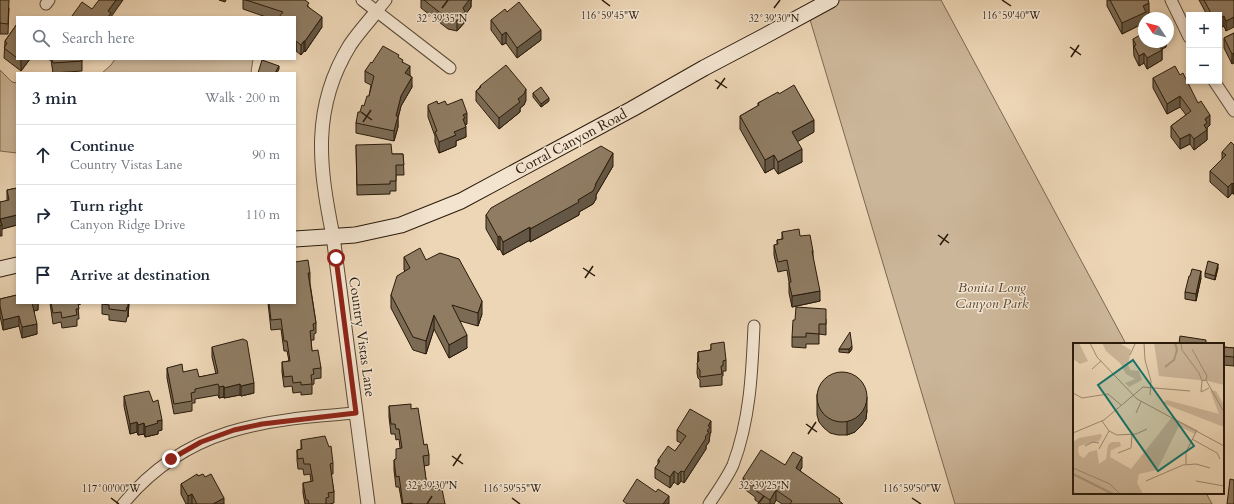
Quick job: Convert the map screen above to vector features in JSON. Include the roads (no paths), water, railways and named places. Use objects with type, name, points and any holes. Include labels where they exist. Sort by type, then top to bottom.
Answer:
[{"type":"main road","name":"Corral Canyon Road","points":[[296,239],[355,235],[401,224],[461,201],[831,0]]},
{"type":"main road","points":[[0,269],[16,265]]},
{"type":"street","points":[[362,0],[450,68]]},
{"type":"street","name":"Country Vistas Lane","points":[[368,504],[333,236],[327,209],[320,147],[322,118],[330,88],[342,58],[360,31],[386,0]]},
{"type":"street","points":[[1171,0],[1186,31]]},
{"type":"street","points":[[1216,84],[1234,111]]},
{"type":"street","points":[[709,504],[732,466],[743,432],[750,391],[754,326]]},
{"type":"street","points":[[123,504],[144,481],[171,459],[217,435],[262,424],[356,413]]},
{"type":"park label","name":"Bonita Long Canyon Park","points":[[992,296]]}]
